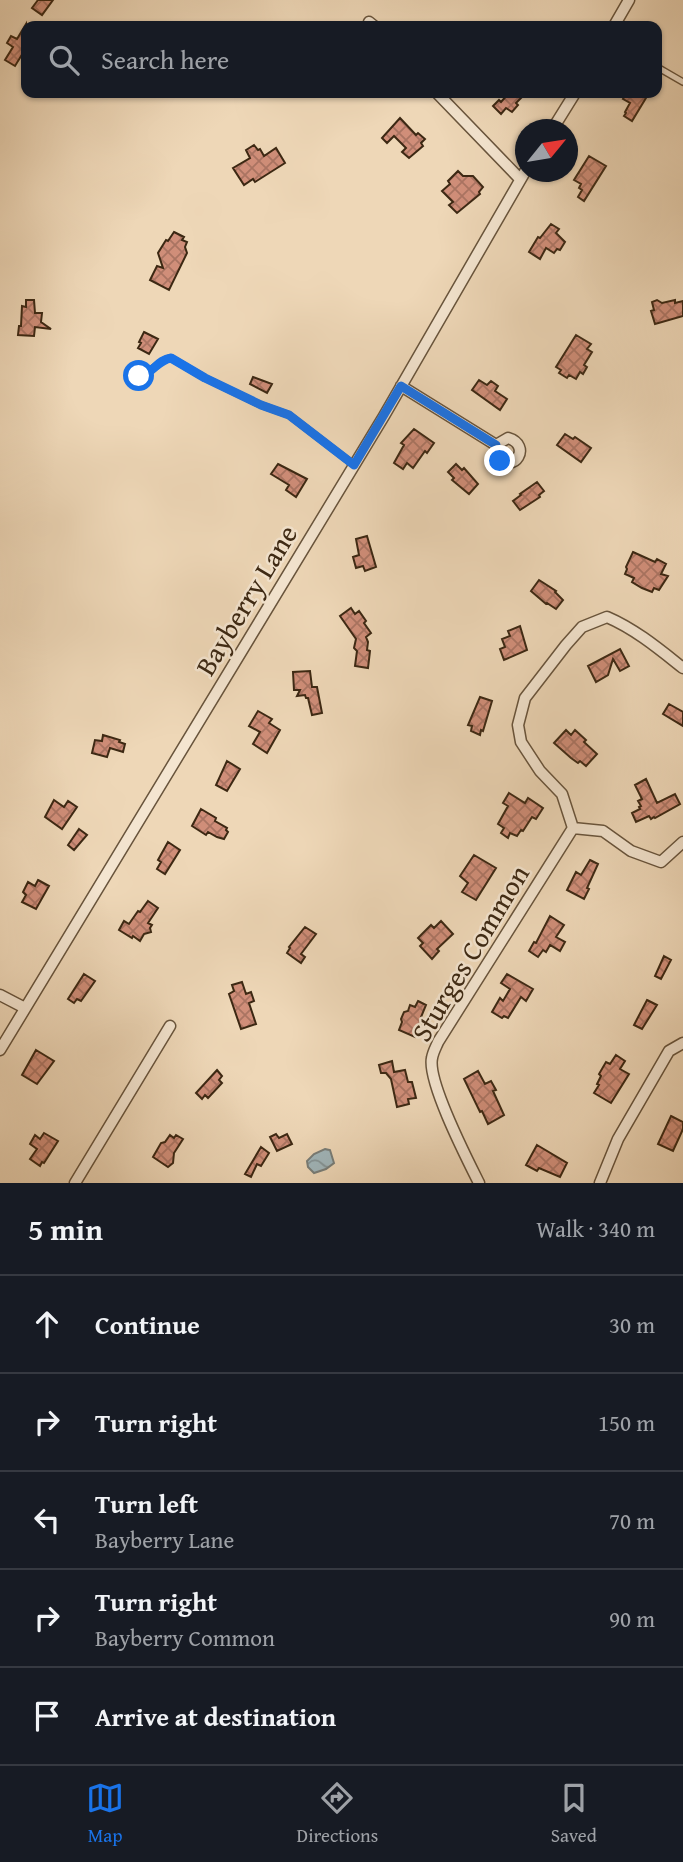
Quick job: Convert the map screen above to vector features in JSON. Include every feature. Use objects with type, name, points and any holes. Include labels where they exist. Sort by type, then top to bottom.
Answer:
[{"type":"street","points":[[617,21],[629,0]]},
{"type":"street","points":[[442,98],[515,167]]},
{"type":"street","points":[[559,119],[572,98]]},
{"type":"street","name":"Bayberry Lane","points":[[0,1050],[354,465],[519,182]]},
{"type":"street","points":[[401,386],[496,445]]},
{"type":"street","points":[[683,668],[645,639],[607,617],[582,627],[566,645],[525,698],[519,725],[521,742],[540,771],[562,793],[573,828],[603,831],[631,851],[661,862],[683,842]]},
{"type":"street","name":"Sturges Common","points":[[479,1183],[445,1109],[434,1079],[431,1059],[438,1042],[573,828]]},
{"type":"street","points":[[0,995],[25,1008]]},
{"type":"street","points":[[75,1183],[170,1026]]},
{"type":"street","points":[[600,1183],[618,1139],[669,1051],[683,1043]]},
{"type":"lane","points":[[662,70],[683,82]]},
{"type":"lane","points":[[139,376],[153,370],[162,360],[171,358],[205,378],[261,405],[289,415],[354,465]]},
{"type":"water","points":[[325,1149],[330,1150],[334,1163],[314,1173],[308,1167],[307,1161]]},
{"type":"building","points":[[38,0],[53,0],[42,15],[32,8]]},
{"type":"building","points":[[21,32],[21,56],[15,66],[5,60],[13,47],[7,43],[11,36],[17,39]]},
{"type":"building","points":[[505,98],[521,98],[512,112],[506,108],[501,114],[493,106],[499,100],[501,102]]},
{"type":"building","points":[[646,98],[632,121],[624,116],[630,103],[623,99]]},
{"type":"building","points":[[400,118],[416,135],[418,133],[425,139],[421,143],[423,146],[409,158],[402,152],[406,148],[394,136],[387,143],[382,138]]},
{"type":"building","points":[[254,145],[264,156],[276,148],[285,163],[255,182],[253,179],[244,185],[233,168],[250,158],[246,150]]},
{"type":"building","points":[[589,156],[606,166],[584,201],[578,197],[582,190],[578,182],[578,174]]},
{"type":"building","points":[[458,171],[463,176],[473,176],[483,187],[480,194],[457,213],[449,205],[453,202],[442,191]]},
{"type":"building","points":[[551,224],[559,229],[556,233],[565,242],[560,250],[557,249],[554,253],[546,248],[540,259],[529,252],[538,237],[540,238]]},
{"type":"building","points":[[174,232],[184,237],[182,240],[187,242],[187,253],[169,290],[150,280],[157,266],[163,268],[158,253]]},
{"type":"building","points":[[26,300],[34,300],[35,313],[42,313],[41,322],[51,329],[35,327],[34,336],[18,335],[22,306],[26,307]]},
{"type":"building","points":[[657,300],[662,303],[683,301],[683,316],[655,324],[651,311],[654,310],[652,302]]},
{"type":"building","points":[[144,332],[158,339],[149,354],[138,348]]},
{"type":"building","points":[[576,335],[591,344],[587,349],[592,352],[584,365],[587,367],[583,374],[580,372],[576,379],[569,375],[567,378],[559,373],[561,370],[556,367]]},
{"type":"building","points":[[253,377],[272,384],[267,393],[250,384]]},
{"type":"building","points":[[479,380],[487,385],[491,381],[498,386],[495,391],[507,399],[500,410],[472,390]]},
{"type":"building","points":[[414,429],[434,443],[413,468],[407,463],[403,469],[394,463],[404,445],[401,443]]},
{"type":"building","points":[[565,434],[591,448],[581,462],[557,445]]},
{"type":"building","points":[[278,464],[307,479],[296,497],[286,490],[289,485],[271,474]]},
{"type":"building","points":[[456,464],[462,470],[464,468],[478,484],[469,494],[452,480],[454,478],[448,472]]},
{"type":"building","points":[[537,482],[544,491],[540,497],[520,510],[513,501]]},
{"type":"building","points":[[367,536],[376,567],[365,571],[363,566],[356,568],[353,557],[359,555],[356,539]]},
{"type":"building","points":[[633,552],[666,564],[661,574],[668,576],[659,590],[654,588],[652,592],[642,588],[632,582],[634,578],[625,574]]},
{"type":"building","points":[[539,580],[556,591],[563,600],[556,609],[531,591]]},
{"type":"building","points":[[351,608],[355,614],[359,611],[371,633],[366,637],[367,650],[370,651],[368,668],[355,666],[356,639],[340,616]]},
{"type":"building","points":[[520,626],[527,650],[504,660],[500,649],[505,647],[502,639],[510,636],[508,631]]},
{"type":"building","points":[[620,649],[629,666],[620,671],[613,659],[608,675],[596,682],[588,666]]},
{"type":"building","points":[[310,671],[312,687],[317,687],[322,713],[312,715],[308,698],[305,695],[297,696],[300,690],[294,690],[293,672]]},
{"type":"building","points":[[480,697],[492,701],[480,735],[471,731],[472,726],[468,725]]},
{"type":"building","points":[[669,704],[683,712],[683,726],[663,714]]},
{"type":"building","points":[[258,711],[272,719],[269,723],[280,730],[267,753],[253,744],[260,732],[249,726]]},
{"type":"building","points":[[566,730],[571,735],[575,730],[597,754],[586,766],[571,758],[554,743]]},
{"type":"building","points":[[103,735],[125,744],[123,752],[110,748],[107,757],[92,753],[95,740],[102,741]]},
{"type":"building","points":[[227,761],[240,769],[227,791],[216,785]]},
{"type":"building","points":[[646,779],[657,803],[675,794],[680,804],[655,818],[651,819],[649,816],[636,822],[632,813],[640,809],[638,801],[642,799],[635,785]]},
{"type":"building","points":[[509,793],[525,803],[528,798],[543,808],[536,819],[532,817],[523,831],[517,836],[510,833],[508,838],[501,833],[504,828],[498,824],[508,806],[503,803]]},
{"type":"building","points":[[54,800],[64,807],[68,801],[77,807],[62,829],[45,817]]},
{"type":"building","points":[[201,809],[227,828],[224,839],[208,832],[206,835],[192,826]]},
{"type":"building","points":[[79,829],[87,835],[74,850],[68,845]]},
{"type":"building","points":[[168,842],[180,850],[165,874],[157,869],[161,862],[158,860]]},
{"type":"building","points":[[474,855],[496,868],[476,900],[462,892],[468,883],[460,876]]},
{"type":"building","points":[[590,860],[598,864],[584,899],[567,890],[576,872],[581,875]]},
{"type":"building","points":[[38,880],[49,886],[36,909],[22,902],[28,882],[35,886]]},
{"type":"building","points":[[148,901],[158,908],[148,923],[152,925],[151,932],[144,934],[140,941],[119,930],[124,921],[129,924]]},
{"type":"building","points":[[550,916],[564,925],[556,937],[565,942],[560,951],[550,945],[546,952],[543,950],[538,957],[529,951]]},
{"type":"building","points":[[441,921],[453,934],[437,949],[439,951],[432,959],[420,946],[423,943],[418,938],[431,925],[434,928]]},
{"type":"building","points":[[305,927],[316,934],[301,954],[305,957],[301,963],[287,953]]},
{"type":"building","points":[[664,956],[671,960],[661,979],[655,976]]},
{"type":"building","points":[[84,974],[95,981],[81,1001],[77,999],[74,1003],[68,999]]},
{"type":"building","points":[[507,974],[533,989],[526,1001],[521,997],[508,1018],[502,1018],[492,1012],[500,998],[503,1001],[510,989],[501,983]]},
{"type":"building","points":[[242,982],[246,994],[251,992],[254,1001],[249,1003],[256,1024],[241,1029],[229,994],[234,991],[232,985]]},
{"type":"building","points":[[647,1000],[657,1005],[642,1029],[634,1025]]},
{"type":"building","points":[[418,1001],[426,1005],[421,1017],[424,1019],[415,1037],[399,1030],[404,1012],[408,1011],[410,1005],[415,1007]]},
{"type":"building","points":[[36,1050],[54,1061],[37,1084],[22,1075]]},
{"type":"building","points":[[616,1055],[625,1061],[620,1069],[629,1074],[611,1103],[594,1093],[599,1085],[599,1074],[606,1062],[610,1064]]},
{"type":"building","points":[[392,1061],[394,1072],[405,1070],[408,1082],[412,1082],[416,1098],[408,1099],[409,1104],[397,1107],[391,1079],[386,1073],[381,1073],[379,1065]]},
{"type":"building","points":[[217,1070],[222,1076],[219,1080],[222,1083],[208,1098],[205,1095],[202,1099],[196,1093]]},
{"type":"building","points":[[478,1071],[485,1084],[491,1081],[504,1115],[488,1124],[464,1079]]},
{"type":"building","points":[[671,1116],[683,1122],[683,1129],[673,1151],[658,1144]]},
{"type":"building","points":[[44,1133],[58,1141],[40,1166],[30,1159],[37,1149],[30,1144],[35,1135],[40,1139]]},
{"type":"building","points":[[276,1134],[279,1138],[287,1134],[292,1144],[277,1151],[270,1137]]},
{"type":"building","points":[[170,1135],[183,1139],[174,1153],[173,1163],[168,1167],[153,1157],[161,1143]]},
{"type":"building","points":[[537,1145],[567,1163],[560,1177],[526,1165]]},
{"type":"building","points":[[261,1147],[269,1153],[261,1166],[257,1164],[251,1177],[245,1174]]},
{"type":"route","points":[[139,376],[153,370],[162,360],[171,358],[205,378],[261,405],[289,415],[354,465],[401,386],[496,445],[496,457],[500,461]]}]
